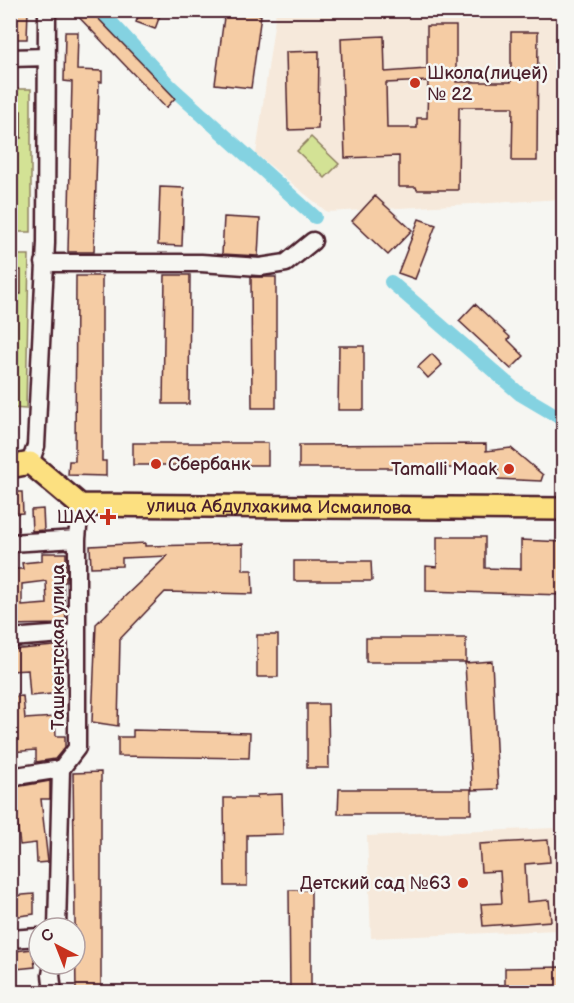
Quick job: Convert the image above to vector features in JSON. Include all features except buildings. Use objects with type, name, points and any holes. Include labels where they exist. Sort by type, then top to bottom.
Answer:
[{"type":"main road","points":[[20,465],[80,505]]},
{"type":"main road","name":"улица Абдулхакима Исмаилова","points":[[80,505],[564,509]]},
{"type":"street","points":[[20,465],[36,446],[44,263],[47,10]]},
{"type":"street","points":[[10,58],[47,57]]},
{"type":"street","points":[[44,263],[201,263],[260,267],[286,263],[313,241]]},
{"type":"street","name":"Ташкентская улица","points":[[61,769],[77,748],[77,539],[80,505]]},
{"type":"street","points":[[10,543],[77,539]]},
{"type":"street","points":[[10,638],[77,633]]},
{"type":"street","points":[[10,777],[61,769],[57,916]]},
{"type":"street","points":[[10,939],[27,938]]},
{"type":"street","points":[[51,976],[53,993]]},
{"type":"shaded area","name":"Школа(лицей) № 22","points":[[276,11],[563,11],[563,199],[327,212],[256,154]]},
{"type":"shaded area","name":"Детский сад №63","points":[[554,828],[558,930],[371,938],[367,836]]},
{"type":"green space","points":[[10,89],[31,89],[31,232],[11,232]]},
{"type":"green space","points":[[311,137],[339,164],[325,178],[297,151]]},
{"type":"green space","points":[[11,255],[29,255],[26,409],[11,408]]},
{"type":"waterway","points":[[100,10],[170,86],[315,217]]},
{"type":"waterway","points":[[391,282],[520,394],[564,420]]},
{"type":"place","name":"Школа(лицей) № 22","points":[[415,83]]},
{"type":"place","name":"Сбербанк","points":[[156,464]]},
{"type":"place","name":"Tamalli Maak","points":[[509,469]]},
{"type":"place","name":"ШАХ","points":[[108,517]]},
{"type":"place","name":"Детский сад №63","points":[[463,883]]}]
